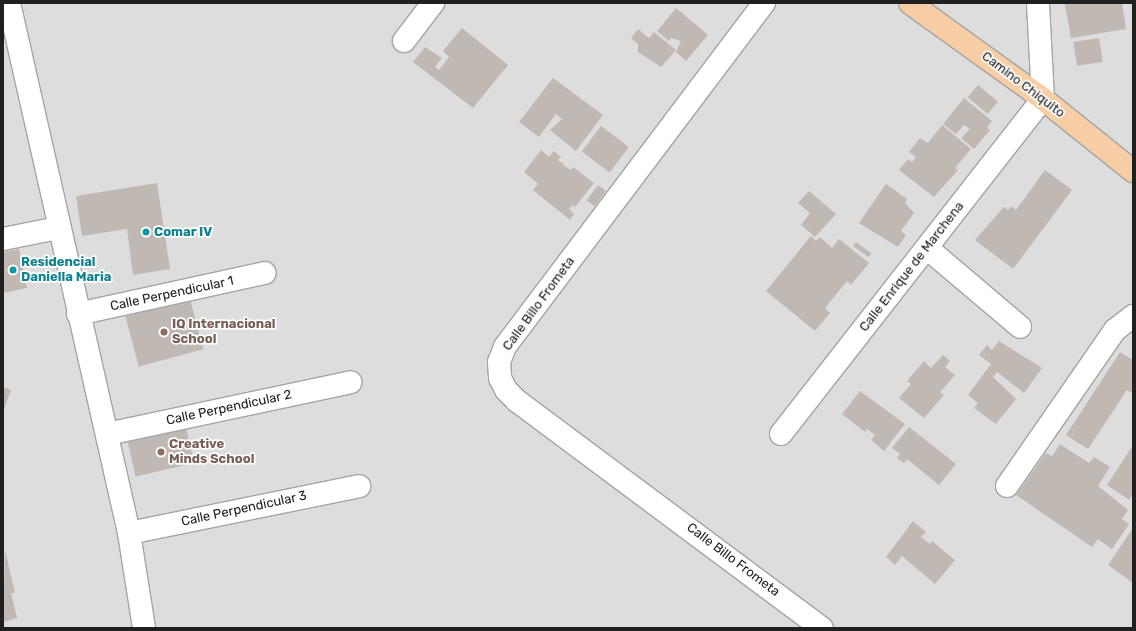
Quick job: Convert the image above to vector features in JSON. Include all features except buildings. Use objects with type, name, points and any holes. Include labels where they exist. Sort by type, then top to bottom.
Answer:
[{"type":"main road","name":"Camino Chiquito","points":[[910,3],[1043,99],[1133,171]]},
{"type":"street","points":[[9,3],[58,228],[129,533],[144,628]]},
{"type":"street","points":[[404,41],[433,3]]},
{"type":"street","name":"Calle Billo Frometa","points":[[764,3],[505,347],[500,362],[500,378],[506,390],[517,401],[822,628]]},
{"type":"street","points":[[1038,3],[1043,99]]},
{"type":"street","name":"Calle Enrique de Marchena","points":[[781,434],[1043,99]]},
{"type":"street","points":[[3,239],[58,228]]},
{"type":"street","points":[[927,248],[1020,327]]},
{"type":"street","name":"Calle Perpendicular 1","points":[[78,314],[265,273]]},
{"type":"street","points":[[1007,486],[1115,330],[1133,316]]},
{"type":"street","name":"Calle Perpendicular 2","points":[[107,434],[351,382]]},
{"type":"street","name":"Calle Perpendicular 3","points":[[129,533],[359,486]]},
{"type":"shaded area","points":[[3,3],[1133,3],[1133,628],[3,628]]},
{"type":"place","name":"Comar IV","points":[[146,232]]},
{"type":"place","name":"Residencial Daniella Maria","points":[[13,270]]},
{"type":"place","name":"IQ Internacional School","points":[[164,332]]},
{"type":"place","name":"Creative Minds School","points":[[161,452]]}]
